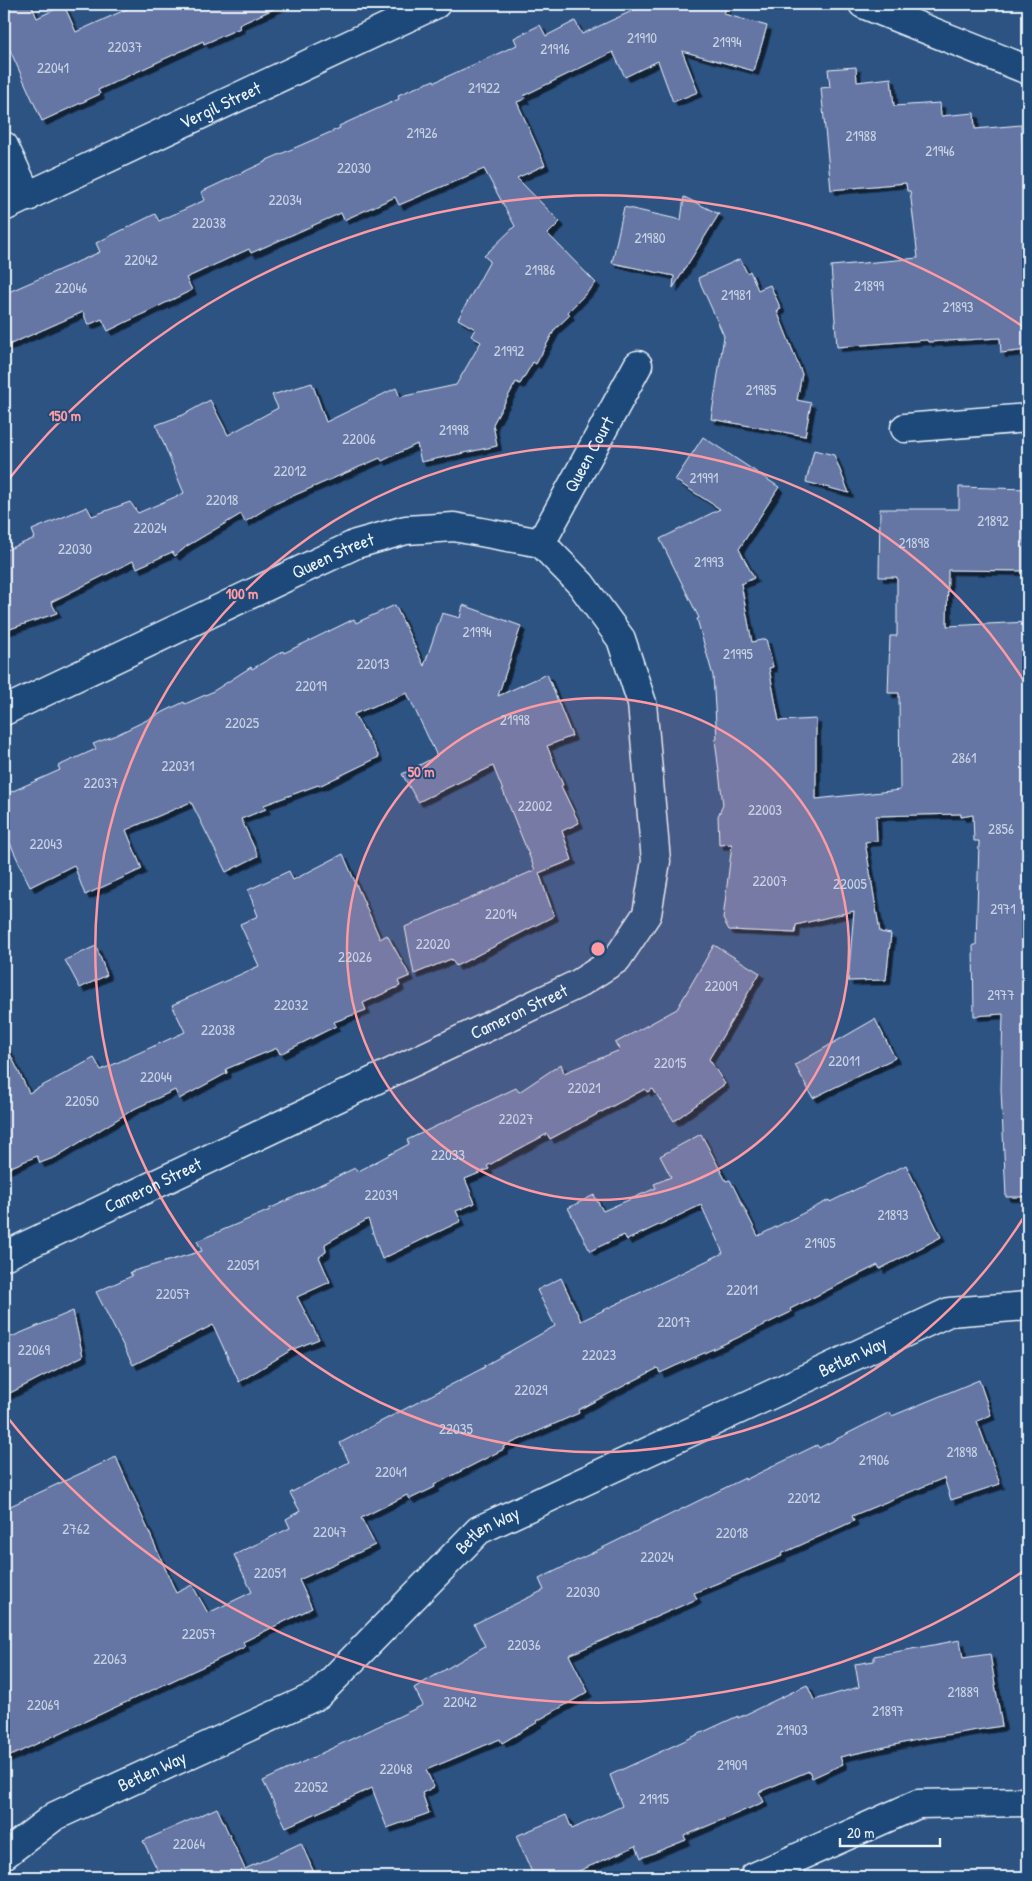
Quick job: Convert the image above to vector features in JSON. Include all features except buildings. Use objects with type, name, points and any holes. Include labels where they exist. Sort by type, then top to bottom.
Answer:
[{"type":"street","name":"Vergil Street","points":[[16,202],[436,4]]},
{"type":"street","points":[[862,4],[895,10],[1028,70]]},
{"type":"street","points":[[4,146],[16,202]]},
{"type":"street","name":"Queen Court","points":[[541,543],[638,365]]},
{"type":"street","points":[[905,428],[1028,418]]},
{"type":"street","name":"Queen Street","points":[[4,711],[356,544],[406,530],[454,526],[541,543]]},
{"type":"street","name":"Cameron Street","points":[[4,1256],[578,984],[617,960],[647,914],[656,861],[642,703],[620,639],[581,584],[541,543]]},
{"type":"street","name":"Betlen Way","points":[[4,1855],[55,1816],[318,1695],[479,1530],[949,1312],[1028,1306]]},
{"type":"street","points":[[754,1877],[918,1804],[1028,1802]]}]
